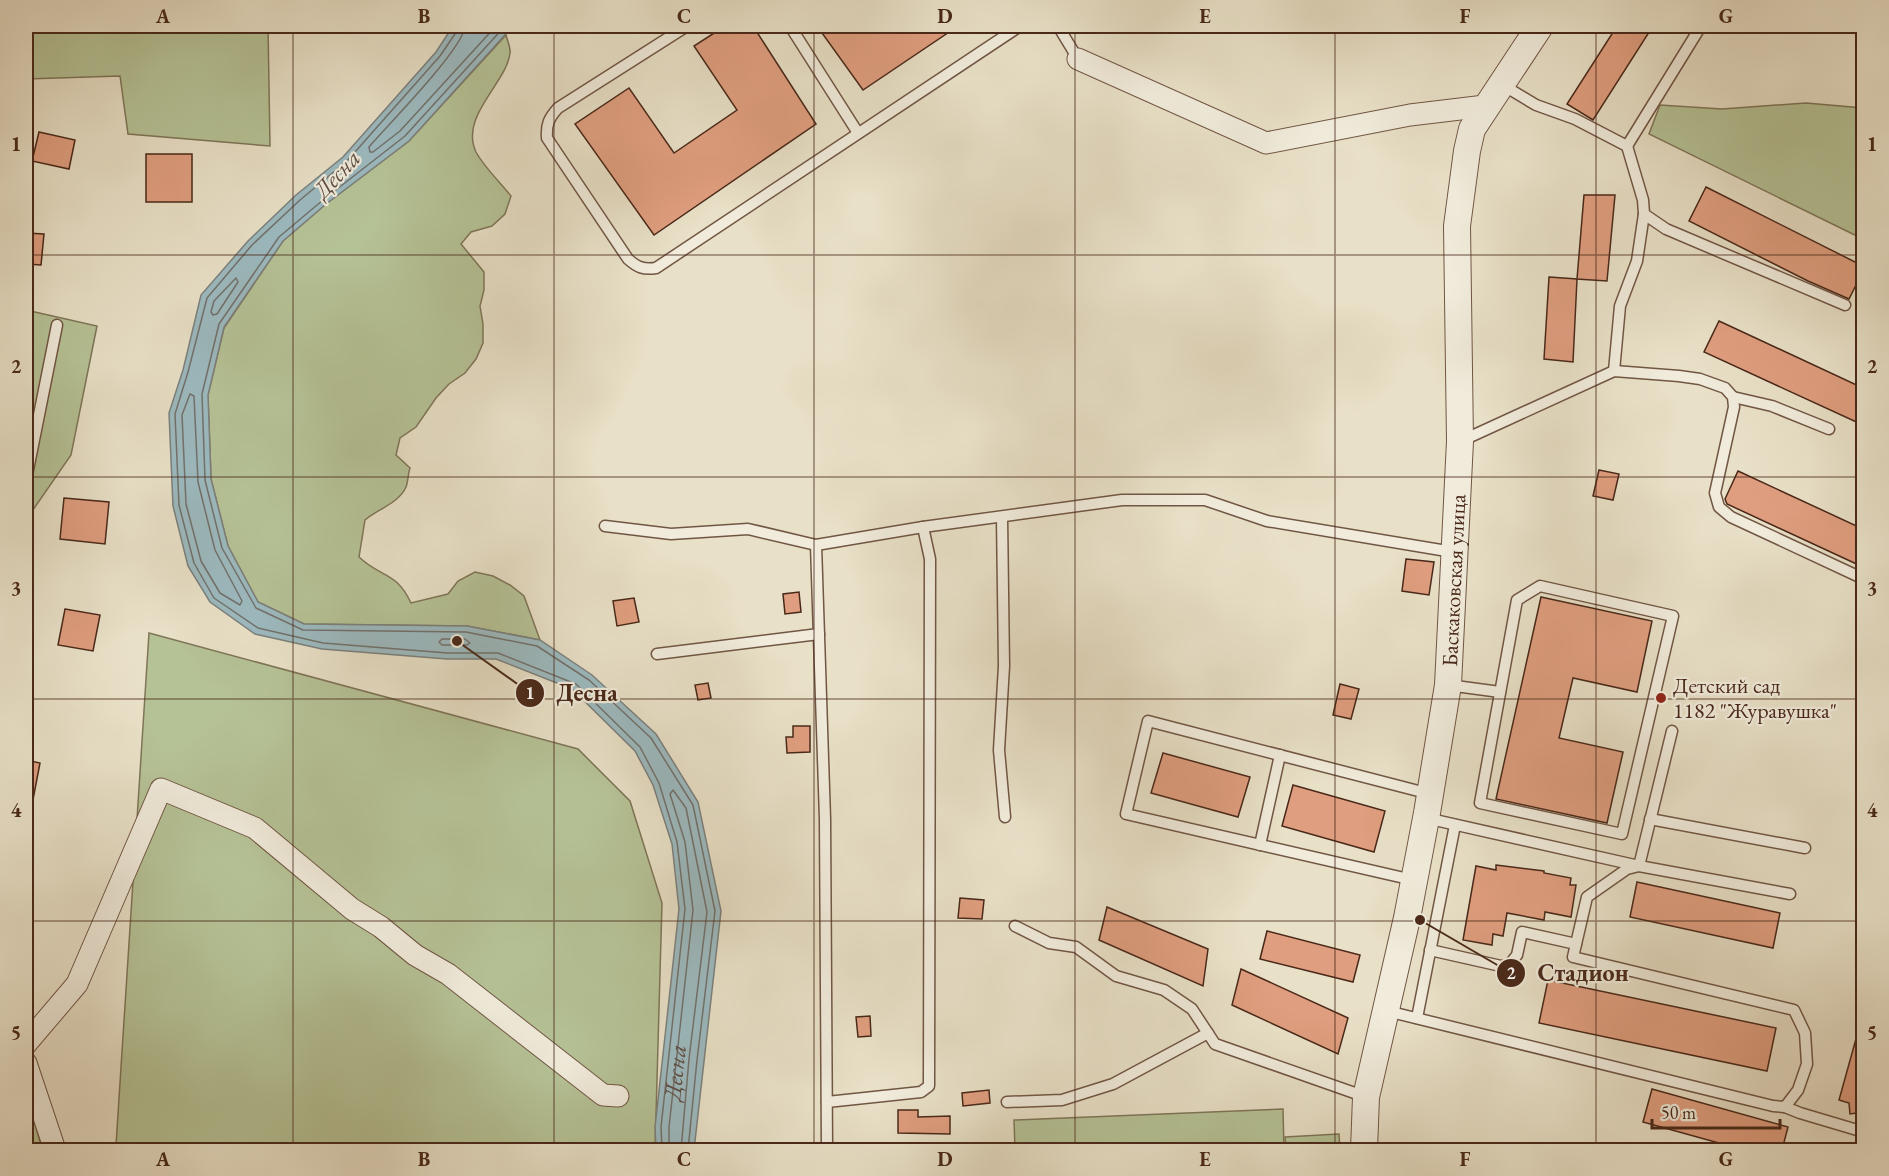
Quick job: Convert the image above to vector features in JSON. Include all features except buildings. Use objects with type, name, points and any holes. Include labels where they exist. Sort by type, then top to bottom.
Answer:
[{"type":"street","name":"Баскаковская улица","points":[[1364,1150],[1366,1097],[1428,806],[1448,685],[1460,441],[1457,226],[1469,140],[1472,129],[1485,106],[1540,26]]},
{"type":"street","points":[[1078,59],[1266,143],[1410,115],[1485,106]]},
{"type":"street","points":[[26,1044],[77,984],[161,789],[255,828],[352,909],[381,927],[415,955],[448,974],[546,1053],[603,1095],[618,1096]]},
{"type":"street","points":[[26,1063],[55,1150]]},
{"type":"lane","points":[[687,26],[558,108],[549,118],[546,127],[547,138],[628,259],[636,266],[646,269],[656,268],[1020,26]]},
{"type":"lane","points":[[790,26],[858,133]]},
{"type":"lane","points":[[1058,26],[1078,59]]},
{"type":"lane","points":[[1627,146],[1701,26]]},
{"type":"lane","points":[[1500,84],[1536,105],[1575,119],[1627,146],[1643,200],[1644,214],[1638,261],[1620,306],[1614,371]]},
{"type":"lane","points":[[1644,214],[1666,229],[1845,305]]},
{"type":"lane","points":[[26,480],[57,325]]},
{"type":"lane","points":[[1460,441],[1614,371],[1700,379],[1725,388],[1733,397],[1772,406],[1829,429]]},
{"type":"lane","points":[[1733,397],[1734,407],[1714,493],[1719,507],[1731,517],[1863,579]]},
{"type":"lane","points":[[605,526],[671,534],[748,529],[816,545],[923,527],[1122,501],[1205,500],[1267,521],[1454,552]]},
{"type":"lane","points":[[1002,517],[1004,666],[999,750],[1005,817]]},
{"type":"lane","points":[[826,1102],[921,1092],[929,1086],[930,559],[923,527]]},
{"type":"lane","points":[[816,545],[825,819],[827,1150]]},
{"type":"lane","points":[[1540,586],[1673,616],[1622,834],[1480,802],[1500,692],[1517,600],[1540,586]]},
{"type":"lane","points":[[657,654],[819,634]]},
{"type":"lane","points":[[1448,685],[1500,692]]},
{"type":"lane","points":[[1413,880],[1126,814],[1148,721],[1280,755],[1428,806],[1455,825],[1639,866],[1790,894]]},
{"type":"lane","points":[[1639,866],[1672,731]]},
{"type":"lane","points":[[1260,845],[1280,755]]},
{"type":"lane","points":[[1650,819],[1805,848]]},
{"type":"lane","points":[[1417,1018],[1455,825]]},
{"type":"lane","points":[[1639,866],[1627,869],[1587,897],[1573,957],[1794,1010],[1805,1033],[1807,1065],[1798,1090],[1785,1107]]},
{"type":"lane","points":[[1015,926],[1049,943],[1076,947],[1116,976],[1164,990],[1192,1010],[1215,1044],[1366,1097]]},
{"type":"lane","points":[[1430,950],[1501,966],[1509,965],[1517,955],[1522,932],[1576,944]]},
{"type":"lane","points":[[1386,1011],[1773,1106],[1785,1107],[1863,1132]]},
{"type":"lane","points":[[1007,1102],[1062,1100],[1113,1084],[1208,1033]]},
{"type":"green space","points":[[26,26],[268,26],[270,146],[128,134],[120,76],[26,79]]},
{"type":"green space","points":[[506,35],[510,51],[507,64],[478,113],[472,139],[479,158],[511,196],[505,214],[492,226],[471,232],[461,244],[484,272],[484,290],[480,306],[483,343],[476,359],[465,373],[449,384],[436,398],[416,427],[400,438],[396,455],[410,468],[406,487],[393,502],[365,520],[359,557],[400,585],[411,603],[448,594],[458,581],[475,572],[493,576],[524,596],[540,640],[467,626],[304,624],[258,602],[228,546],[211,479],[208,395],[224,328],[283,241],[326,204],[409,141]]},
{"type":"green space","points":[[1806,103],[1863,108],[1863,239],[1649,134],[1660,105],[1722,109]]},
{"type":"green space","points":[[26,310],[97,326],[71,455],[26,520]]},
{"type":"green space","points":[[149,633],[578,749],[630,801],[662,903],[655,1150],[123,1150],[116,1145]]},
{"type":"green space","points":[[26,1092],[42,1149],[42,1150],[26,1150]]},
{"type":"green space","points":[[1283,1109],[1284,1150],[1015,1150],[1014,1120]]},
{"type":"green space","points":[[1339,1134],[1340,1150],[1286,1150],[1285,1137]]},
{"type":"water","points":[[453,26],[513,26],[409,141],[326,204],[283,241],[224,327],[208,395],[211,479],[228,546],[258,602],[304,624],[467,626],[540,640],[592,675],[656,734],[698,802],[721,911],[694,1150],[656,1150],[655,1127],[679,909],[672,844],[653,785],[635,751],[572,689],[496,659],[447,659],[322,649],[255,634],[210,602],[188,566],[173,506],[169,413],[183,370],[201,295],[248,241],[296,195],[343,157],[436,52]]},
{"type":"place","name":"Десна","points":[[457,641]]},
{"type":"place","name":"Детский сад 1182 \"Журавушка\"","points":[[1661,698]]},
{"type":"place","name":"Стадион","points":[[1420,920]]}]
